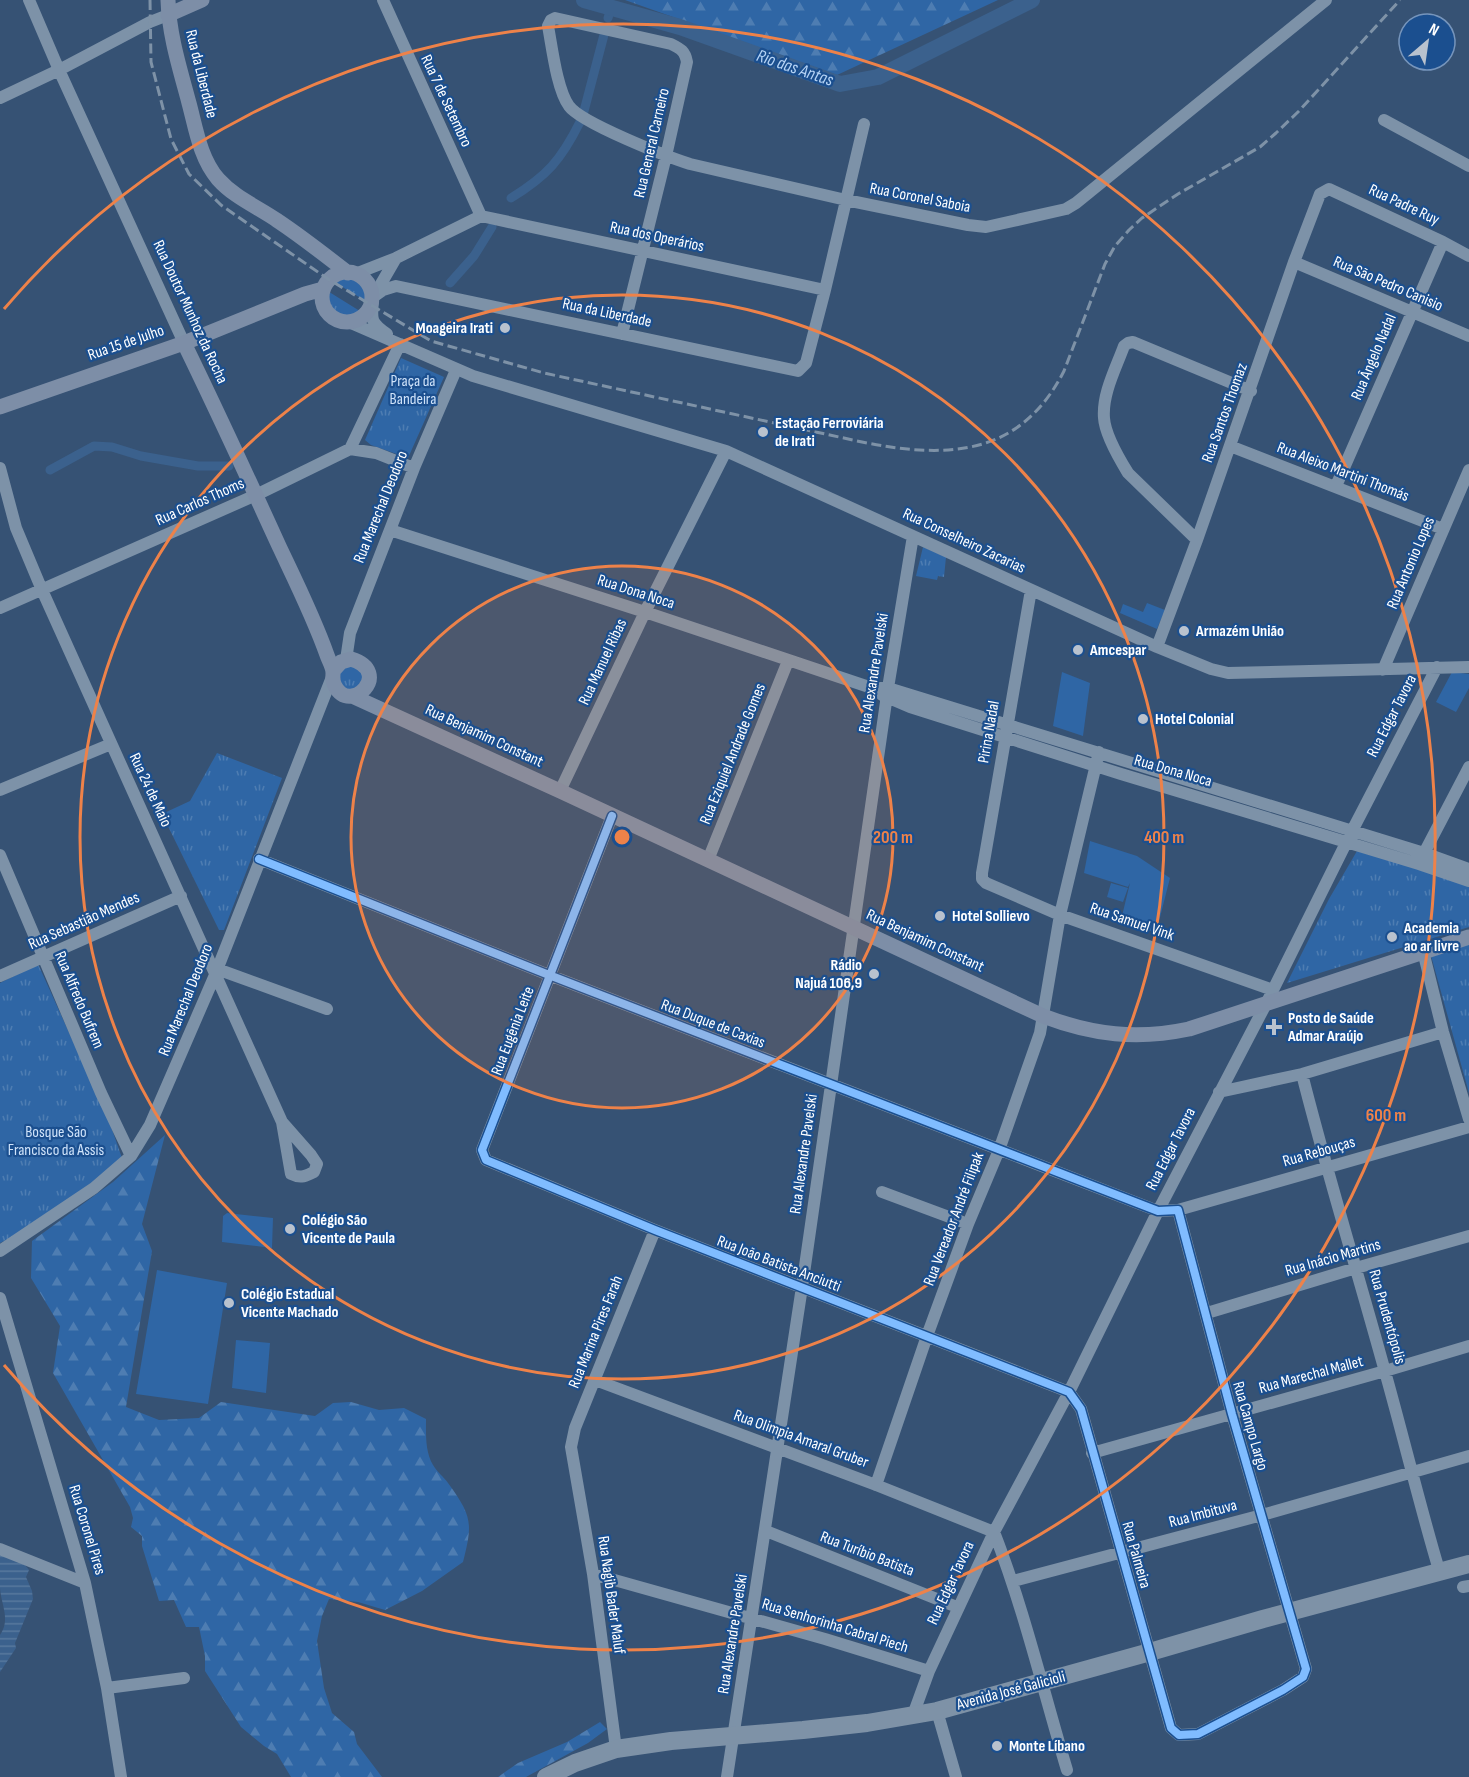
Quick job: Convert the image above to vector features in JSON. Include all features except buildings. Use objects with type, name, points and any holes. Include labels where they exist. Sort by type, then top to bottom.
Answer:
[{"type":"highway","name":"Avenida José Galicioli","points":[[546,1777],[575,1763],[616,1749],[733,1735],[813,1729],[937,1711],[1439,1570],[1469,1564]]},
{"type":"main road","points":[[168,8],[202,0]]},
{"type":"main road","name":"Rua da Liberdade","points":[[168,8],[177,58],[202,150],[209,165],[233,193],[277,220],[352,274]]},
{"type":"main road","points":[[314,247],[326,284],[322,303],[326,311]]},
{"type":"main road","points":[[297,298],[326,311],[335,318],[351,323],[360,319],[370,309],[373,299],[369,283],[352,274],[341,273],[326,284]]},
{"type":"main road","name":"Rua 15 de Julho","points":[[0,407],[184,343],[297,298],[326,284]]},
{"type":"main road","name":"Rua Doutor Munhoz da Rocha","points":[[184,343],[322,639],[338,668]]},
{"type":"main road","points":[[351,659],[363,664],[369,675],[367,687],[363,692],[346,695],[333,683],[338,668],[351,659]]},
{"type":"main road","name":"Rua Benjamim Constant","points":[[367,687],[389,712]]},
{"type":"main road","name":"Rua Benjamim Constant","points":[[346,695],[389,712],[1043,1016],[1096,1032],[1131,1035],[1161,1034],[1189,1029],[1270,996],[1469,937]]},
{"type":"street","name":"Rua Doutor Munhoz da Rocha","points":[[29,0],[184,343]]},
{"type":"street","name":"Rua 7 de Setembro","points":[[383,0],[482,216]]},
{"type":"street","name":"Rua Coronel Saboia","points":[[687,62],[686,54],[681,48],[671,44],[555,18],[548,26],[562,92],[570,108],[591,122],[666,156],[690,164],[846,200],[968,225],[986,226],[1066,209],[1326,0]]},
{"type":"street","points":[[0,98],[150,22],[168,8]]},
{"type":"street","name":"Rua General Carneiro","points":[[622,334],[687,62]]},
{"type":"street","points":[[1384,120],[1469,166]]},
{"type":"street","points":[[825,290],[864,124]]},
{"type":"street","name":"Rua Padre Ruy","points":[[1324,191],[1329,189],[1469,256]]},
{"type":"street","name":"Rua Santos Thomaz","points":[[1157,647],[1251,391],[1294,262],[1320,194],[1324,191]]},
{"type":"street","points":[[352,274],[396,258],[482,216]]},
{"type":"street","name":"Rua dos Operários","points":[[482,216],[825,290]]},
{"type":"street","name":"Rua Ângelo Nadal","points":[[1336,486],[1443,242]]},
{"type":"street","points":[[396,258],[394,267],[403,288]]},
{"type":"street","points":[[396,258],[373,299],[371,316],[373,322],[400,344]]},
{"type":"street","name":"Rua São Pedro Canisio","points":[[1294,262],[1469,336]]},
{"type":"street","name":"Rua da Liberdade","points":[[373,299],[391,286],[403,288],[798,371],[806,363],[825,290]]},
{"type":"street","points":[[351,323],[400,344]]},
{"type":"street","points":[[1197,540],[1128,473],[1120,462],[1103,416],[1107,392],[1124,346],[1133,342],[1251,391]]},
{"type":"street","points":[[400,344],[350,449],[376,453],[414,468]]},
{"type":"street","name":"Rua Conselheiro Zacarias","points":[[400,344],[456,370],[726,451],[1157,647],[1211,669],[1228,673],[1469,667]]},
{"type":"street","name":"Rua Marechal Deodoro","points":[[0,1251],[94,1188],[131,1156],[155,1115],[216,972],[259,859],[338,668],[414,468],[456,370]]},
{"type":"street","name":"Rua Aleixo Martini Thomás","points":[[1230,446],[1443,529]]},
{"type":"street","name":"Rua Carlos Thoms","points":[[0,608],[256,495],[350,449]]},
{"type":"street","name":"Rua Manuel Ribas","points":[[560,791],[645,612],[726,451]]},
{"type":"street","name":"Rua 24 de Maio","points":[[0,468],[16,528],[42,590],[282,1122]]},
{"type":"street","name":"Rua Antonio Lopes","points":[[1383,670],[1469,470]]},
{"type":"street","name":"Rua Dona Noca","points":[[390,531],[645,612],[887,693],[1006,730],[1099,752],[1226,798],[1349,837],[1469,869]]},
{"type":"street","name":"Rua Alexandre Pavelski","points":[[726,1777],[766,1531],[887,693],[913,536]]},
{"type":"street","name":"Pirina Nadal","points":[[982,879],[1031,590]]},
{"type":"street","name":"Rua Eziquiel Andrade Gomes","points":[[708,860],[788,661]]},
{"type":"street","name":"Rua Edgar Tavora","points":[[913,1715],[957,1607],[994,1532],[1069,1392],[1158,1211],[1437,667]]},
{"type":"street","points":[[323,701],[346,695]]},
{"type":"street","name":"Rua Dona Noca","points":[[1006,730],[1096,765],[1226,798]]},
{"type":"street","points":[[0,790],[111,744]]},
{"type":"street","name":"Rua Vereador André Filipak","points":[[876,1485],[927,1336],[968,1224],[999,1150],[1040,1032],[1060,915],[1099,752]]},
{"type":"street","points":[[1421,858],[1469,767]]},
{"type":"street","name":"Rua Eugênia Leite","points":[[483,1156],[483,1150],[549,975],[612,816]]},
{"type":"street","name":"Rua Alfredo Bufrem","points":[[0,855],[101,1093],[131,1156]]},
{"type":"street","name":"Rua Dona Noca","points":[[1421,858],[1469,881]]},
{"type":"street","name":"Rua Duque de Caxias","points":[[259,859],[549,975],[1158,1211]]},
{"type":"street","name":"Rua Samuel Vink","points":[[982,879],[986,883],[1060,915],[1270,996]]},
{"type":"street","name":"Rua Sebastião Mendes","points":[[0,976],[181,896]]},
{"type":"street","points":[[1424,951],[1443,1032],[1469,1119]]},
{"type":"street","points":[[216,972],[327,1009]]},
{"type":"street","points":[[1220,1092],[1302,1074],[1443,1032]]},
{"type":"street","name":"Rua Prudentópolis","points":[[1302,1074],[1325,1168],[1356,1268],[1439,1570]]},
{"type":"street","name":"Rua Rebouças","points":[[1178,1210],[1469,1127]]},
{"type":"street","name":"Rua João Batista Anciutti","points":[[483,1156],[486,1160],[655,1230],[1069,1392]]},
{"type":"street","points":[[882,1192],[968,1224]]},
{"type":"street","points":[[1158,1211],[1178,1210]]},
{"type":"street","name":"Rua Campo Largo","points":[[1171,1728],[1179,1735],[1198,1734],[1283,1690],[1304,1677],[1306,1669],[1232,1414],[1178,1210]]},
{"type":"street","name":"Rua Marina Pires Farah","points":[[571,1448],[575,1428],[655,1230]]},
{"type":"street","name":"Rua Inácio Martins","points":[[1207,1313],[1469,1236]]},
{"type":"street","name":"Rua Coronel Pires","points":[[0,1298],[86,1582],[107,1688],[121,1777]]},
{"type":"street","name":"Rua Marechal Mallet","points":[[1092,1453],[1469,1346]]},
{"type":"street","name":"Rua Olimpia Amaral Gruber","points":[[595,1380],[876,1485],[994,1532]]},
{"type":"street","name":"Rua Palmeira","points":[[1069,1392],[1081,1409],[1171,1728]]},
{"type":"street","name":"Rua Nagib Bader Maluf","points":[[571,1448],[593,1574],[616,1749]]},
{"type":"street","name":"Rua Imbituva","points":[[1013,1581],[1262,1515],[1469,1456]]},
{"type":"street","name":"Rua Turíbio Batista","points":[[766,1531],[957,1607]]},
{"type":"street","points":[[994,1532],[1013,1581],[1040,1683],[1067,1770]]},
{"type":"street","points":[[0,1549],[86,1582]]},
{"type":"street","name":"Rua Senhorinha Cabral Piech","points":[[593,1574],[752,1618],[929,1671]]},
{"type":"street","points":[[107,1688],[184,1678]]},
{"type":"street","points":[[937,1711],[956,1777]]},
{"type":"green space","points":[[625,0],[998,0],[837,75]]},
{"type":"green space","points":[[343,278],[362,284],[369,297],[369,303],[334,282]]},
{"type":"green space","points":[[326,290],[363,313],[351,319],[335,314],[327,302]]},
{"type":"green space","name":"Praça da Bandeira","points":[[401,358],[444,377],[408,458],[371,445],[365,440]]},
{"type":"green space","points":[[923,547],[946,557],[944,577],[938,576],[937,580],[916,576]]},
{"type":"green space","points":[[1147,603],[1165,610],[1157,629],[1120,613],[1123,604],[1143,612]]},
{"type":"green space","points":[[351,664],[362,671],[363,684],[352,692],[340,687],[339,672]]},
{"type":"green space","points":[[1062,672],[1090,683],[1083,736],[1053,726]]},
{"type":"green space","points":[[1452,672],[1469,674],[1469,688],[1456,712],[1436,702]]},
{"type":"green space","points":[[217,753],[282,778],[224,930],[219,930],[162,814],[190,801]]},
{"type":"green space","points":[[1090,841],[1137,856],[1170,878],[1156,933],[1121,920],[1130,883],[1128,887],[1084,873]]},
{"type":"green space","points":[[1357,851],[1469,884],[1469,927],[1287,983],[1329,899]]},
{"type":"green space","points":[[1111,883],[1128,888],[1123,902],[1107,897]]},
{"type":"green space","points":[[1469,943],[1469,1093],[1430,952]]},
{"type":"green space","name":"Bosque São Francisco da Assis","points":[[38,964],[109,1121],[122,1158],[64,1205],[34,1225],[0,1243],[0,983]]},
{"type":"green space","points":[[165,1135],[142,1224],[152,1251],[126,1407],[159,1420],[199,1418],[221,1402],[315,1416],[333,1403],[351,1402],[379,1410],[404,1408],[426,1419],[426,1443],[430,1460],[456,1494],[466,1512],[469,1529],[463,1562],[422,1591],[385,1610],[358,1602],[329,1599],[322,1616],[317,1641],[324,1688],[332,1713],[354,1732],[357,1744],[382,1777],[291,1777],[277,1754],[241,1727],[205,1671],[205,1656],[199,1627],[186,1627],[174,1600],[159,1601],[142,1546],[142,1536],[131,1527],[133,1518],[130,1507],[53,1373],[60,1326],[31,1278],[32,1241],[113,1182]]},
{"type":"green space","points":[[227,1213],[273,1218],[272,1248],[222,1242],[223,1216]]},
{"type":"green space","points":[[157,1270],[227,1283],[208,1404],[136,1394]]},
{"type":"green space","points":[[236,1340],[270,1343],[266,1393],[232,1388]]},
{"type":"green space","points":[[600,1722],[607,1729],[588,1743],[526,1777],[498,1777],[518,1763],[567,1742]]},
{"type":"shaded area","points":[[0,1554],[25,1565],[29,1570],[26,1577],[33,1599],[15,1643],[16,1648],[0,1672],[0,1635],[5,1618],[0,1588]]},
{"type":"waterway","name":"Rio das Antas","points":[[584,0],[680,27],[840,84],[878,77],[1032,0]]},
{"type":"waterway","points":[[608,18],[611,8]]},
{"type":"waterway","points":[[584,111],[605,31]]},
{"type":"waterway","points":[[511,198],[552,166],[580,122]]},
{"type":"waterway","points":[[450,283],[474,256],[492,227]]},
{"type":"waterway","points":[[50,470],[94,446],[112,447],[141,456],[198,466],[229,466]]},
{"type":"railway","points":[[150,0],[151,62],[171,139],[189,174],[221,205],[328,279],[431,341],[544,373],[862,442],[923,450],[952,450],[978,445],[1003,436],[1026,421],[1046,399],[1064,371],[1105,264],[1115,246],[1129,230],[1142,218],[1178,194],[1260,147],[1299,111],[1400,0]]},
{"type":"cycle path","points":[[259,859],[549,975],[1158,1211],[1178,1210],[1232,1414],[1306,1669],[1303,1677],[1283,1690],[1198,1734],[1179,1735],[1171,1728],[1081,1409],[1069,1392],[655,1230],[486,1160],[482,1150],[612,816]]},
{"type":"place","name":"Moageira Irati","points":[[505,328]]},
{"type":"place","name":"Estação Ferroviária de Irati","points":[[763,432]]},
{"type":"place","name":"Armazém União","points":[[1184,631]]},
{"type":"place","name":"Amcespar","points":[[1078,650]]},
{"type":"place","name":"Hotel Colonial","points":[[1143,719]]},
{"type":"place","name":"Hotel Sollievo","points":[[940,916]]},
{"type":"place","name":"Academia ao ar livre","points":[[1392,937]]},
{"type":"place","name":"Rádio Najuá 106,9","points":[[874,974]]},
{"type":"place","name":"Posto de Saúde Admar Araújo","points":[[1274,1027]]},
{"type":"place","name":"Colégio São Vicente de Paula","points":[[290,1229]]},
{"type":"place","name":"Colégio Estadual Vicente Machado","points":[[229,1303]]},
{"type":"place","name":"Monte Líbano","points":[[997,1746]]}]
